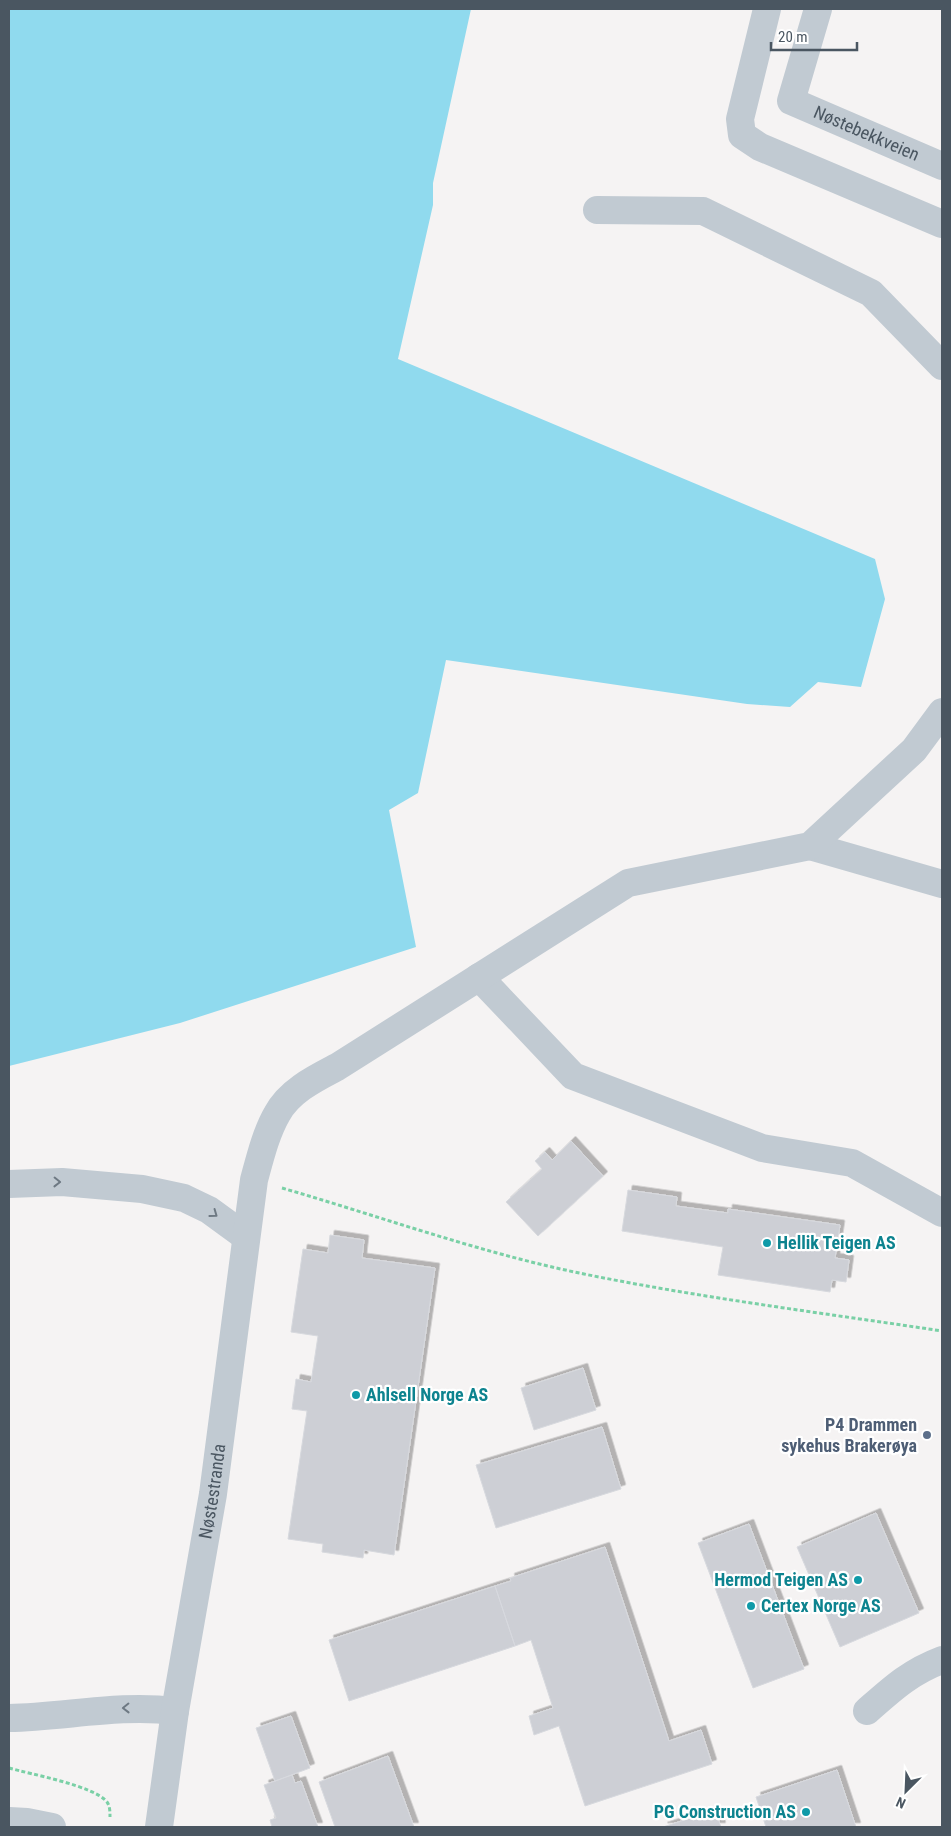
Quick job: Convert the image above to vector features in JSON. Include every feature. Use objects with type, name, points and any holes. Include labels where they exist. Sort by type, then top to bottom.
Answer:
[{"type":"street","points":[[767,9],[740,118],[742,135],[760,147],[942,224]]},
{"type":"street","name":"Nøstebekkveien","points":[[818,9],[791,101],[942,166]]},
{"type":"street","points":[[597,210],[703,210],[871,293],[942,366]]},
{"type":"street","points":[[810,846],[914,750],[942,712]]},
{"type":"street","points":[[810,846],[942,884]]},
{"type":"street","name":"Nøstestranda","points":[[159,1827],[175,1711],[213,1494],[246,1237],[258,1167],[277,1113],[292,1095],[311,1081],[338,1067],[628,883],[810,846]]},
{"type":"street","points":[[479,977],[574,1076],[762,1148],[852,1163],[942,1213]]},
{"type":"street","points":[[9,1184],[62,1182],[142,1189],[184,1198],[209,1210],[246,1237]]},
{"type":"street","points":[[867,1711],[896,1685],[923,1667],[942,1660]]},
{"type":"street","points":[[9,1718],[103,1709],[142,1708],[175,1711]]},
{"type":"street","points":[[9,1821],[50,1827]]},
{"type":"path","points":[[258,1167],[348,1207],[433,1235],[582,1274],[666,1289],[942,1330]]},
{"type":"path","points":[[9,1768],[94,1792],[107,1802],[110,1807],[110,1817]]},
{"type":"water","points":[[9,9],[471,9],[433,183],[433,205],[398,359],[875,559],[885,599],[861,687],[818,682],[790,707],[747,704],[446,660],[418,793],[389,810],[416,947],[180,1023],[9,1066]]},
{"type":"building","points":[[571,1141],[603,1176],[538,1236],[506,1202],[542,1169],[535,1161],[545,1152],[552,1160]]},
{"type":"building","name":"Hellik Teigen AS","points":[[628,1190],[677,1197],[676,1206],[728,1213],[728,1209],[840,1225],[835,1258],[849,1260],[846,1282],[832,1280],[830,1292],[718,1275],[723,1247],[622,1231]]},
{"type":"building","name":"Ahlsell Norge AS","points":[[330,1235],[364,1240],[362,1258],[435,1268],[394,1555],[364,1550],[363,1558],[322,1552],[323,1544],[288,1539],[307,1411],[292,1409],[296,1379],[311,1382],[318,1336],[291,1332],[303,1249],[328,1253]]},
{"type":"building","points":[[583,1368],[596,1410],[534,1430],[521,1388]]},
{"type":"building","points":[[602,1427],[621,1489],[496,1528],[476,1465]]},
{"type":"building","name":"Hermod Teigen AS","points":[[876,1513],[919,1613],[840,1647],[797,1547]]},
{"type":"building","name":"Certex Norge AS","points":[[749,1524],[804,1669],[753,1688],[698,1543]]},
{"type":"building","points":[[605,1547],[669,1741],[701,1730],[712,1764],[585,1806],[559,1726],[534,1735],[529,1716],[553,1708],[531,1640],[515,1646],[495,1586],[511,1581],[510,1578]]},
{"type":"building","points":[[495,1586],[515,1646],[349,1701],[329,1640]]},
{"type":"building","points":[[291,1716],[310,1768],[275,1781],[256,1728]]},
{"type":"building","points":[[388,1756],[414,1827],[335,1827],[319,1782]]},
{"type":"building","name":"PG Construction AS","points":[[837,1770],[856,1827],[766,1827],[756,1797]]},
{"type":"building","points":[[292,1775],[295,1783],[301,1781],[318,1827],[272,1827],[270,1820],[276,1818],[264,1785]]},
{"type":"building","name":"PG Construction AS","points":[[715,1810],[721,1827],[663,1827]]},
{"type":"place","name":"Hellik Teigen AS","points":[[767,1243]]},
{"type":"place","name":"Ahlsell Norge AS","points":[[356,1395]]},
{"type":"place","name":"P4 Drammen sykehus Brakerøya","points":[[927,1435]]},
{"type":"place","name":"Hermod Teigen AS","points":[[858,1580]]},
{"type":"place","name":"Certex Norge AS","points":[[751,1606]]},
{"type":"place","name":"PG Construction AS","points":[[806,1812]]}]
